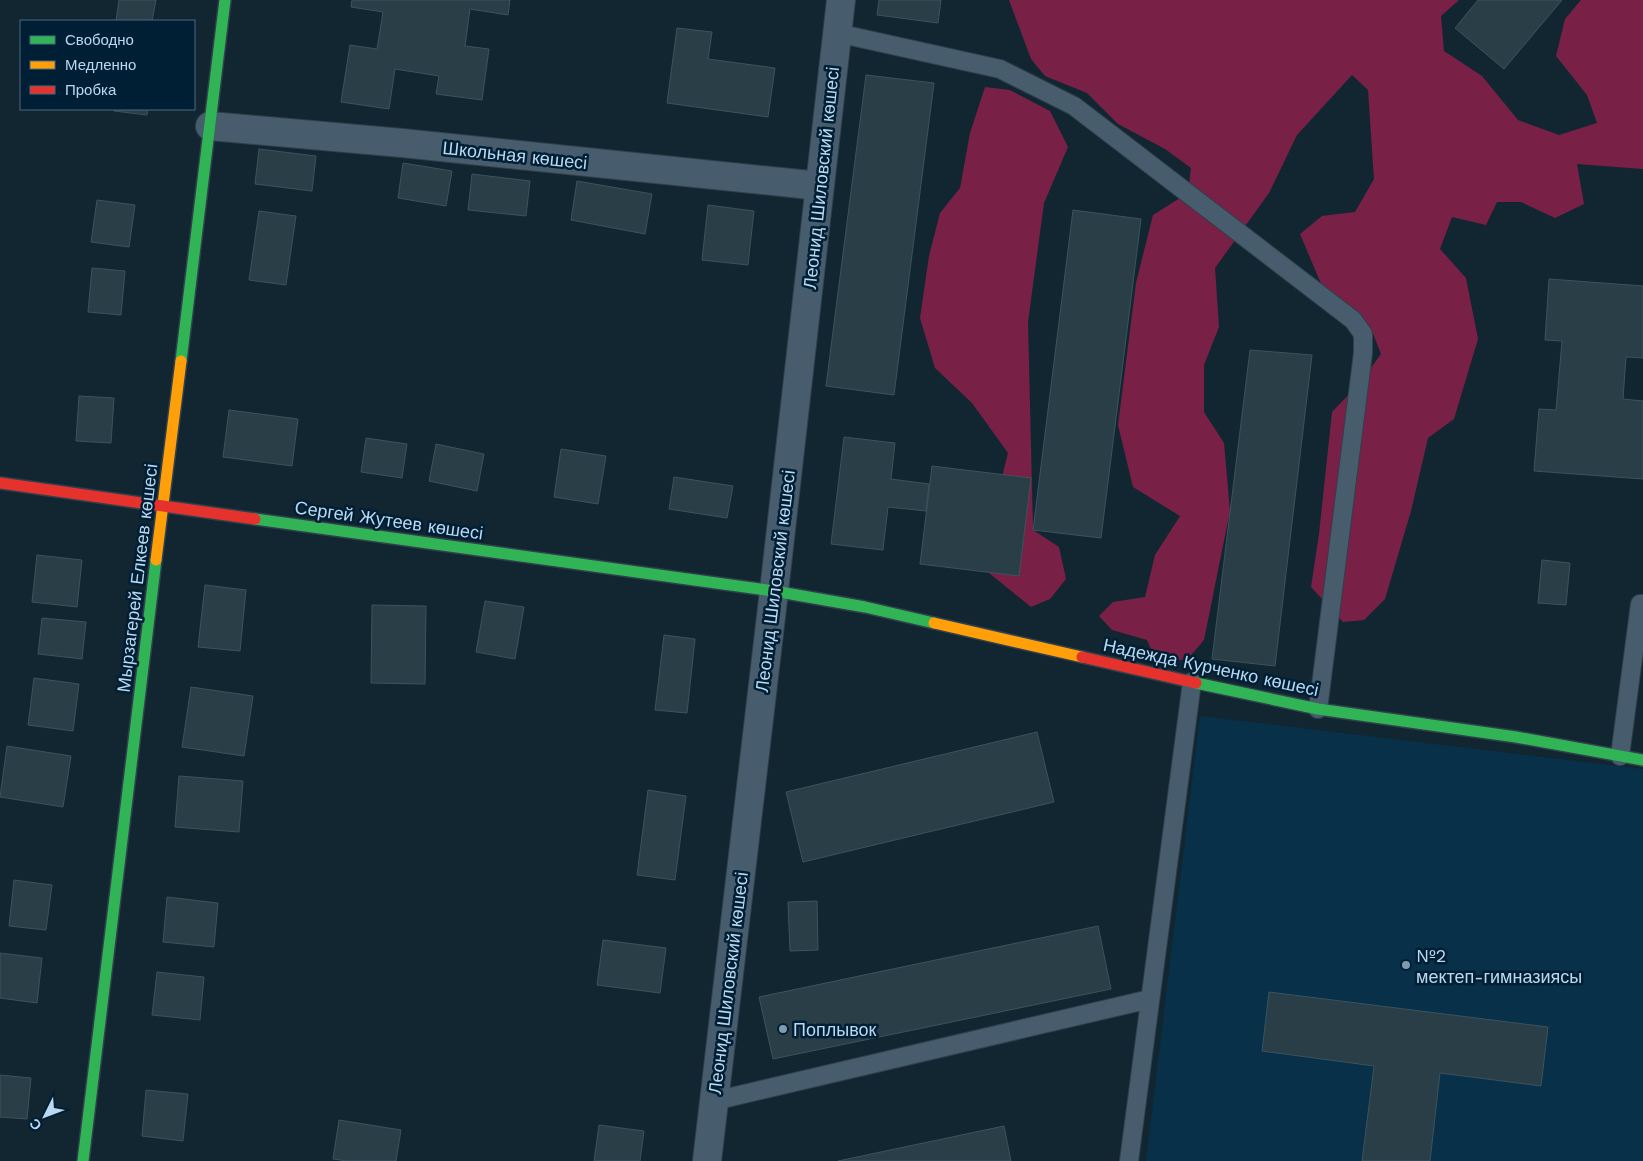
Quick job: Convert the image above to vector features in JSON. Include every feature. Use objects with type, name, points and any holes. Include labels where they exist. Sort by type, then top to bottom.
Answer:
[{"type":"street","name":"Мырзагерей Елкеев көшесі","points":[[83,1161],[225,0]]},
{"type":"street","name":"Леонид Шиловский көшесі","points":[[707,1161],[774,591],[840,0]]},
{"type":"street","name":"Школьная көшесі","points":[[210,126],[402,143],[820,186]]},
{"type":"street","name":"Сергей Жутеев көшесі","points":[[0,483],[774,591]]},
{"type":"street","name":"Надежда Курченко көшесі","points":[[774,591],[865,607],[1318,709],[1516,737],[1643,760]]},
{"type":"lane","points":[[837,34],[1000,69],[1074,106],[1352,320],[1363,334],[1362,363],[1318,709]]},
{"type":"lane","points":[[1620,756],[1640,604],[1643,604]]},
{"type":"lane","points":[[1129,1161],[1192,682]]},
{"type":"lane","points":[[714,1100],[1150,999]]},
{"type":"shaded area","points":[[1009,0],[1459,0],[1441,16],[1444,51],[1482,76],[1518,120],[1559,135],[1597,123],[1587,95],[1556,56],[1565,19],[1581,0],[1643,0],[1643,169],[1577,164],[1584,204],[1555,218],[1521,202],[1497,202],[1486,225],[1452,217],[1440,249],[1466,278],[1478,339],[1454,419],[1428,438],[1411,511],[1385,599],[1364,620],[1343,622],[1311,587],[1319,534],[1332,412],[1359,384],[1381,354],[1370,326],[1327,298],[1300,234],[1322,216],[1355,212],[1374,179],[1368,90],[1352,75],[1297,135],[1269,193],[1215,268],[1219,327],[1204,365],[1204,412],[1224,443],[1230,511],[1204,640],[1187,660],[1155,659],[1147,640],[1112,630],[1099,616],[1113,602],[1145,597],[1155,555],[1180,516],[1133,487],[1118,425],[1136,283],[1153,215],[1188,193],[1191,168],[1165,149],[1118,124],[1087,93],[1045,76],[1031,59]]},
{"type":"shaded area","points":[[985,87],[1010,90],[1050,111],[1068,147],[1044,203],[1028,322],[1033,530],[1059,547],[1066,579],[1050,599],[1031,607],[989,573],[982,539],[999,489],[1008,453],[972,403],[935,368],[920,318],[929,256],[940,213],[960,188],[970,133]]},
{"type":"shaded area","name":"№2 мектеп-гимназиясы","points":[[1200,716],[1643,769],[1643,1161],[1146,1161]]},
{"type":"building","points":[[119,0],[156,0],[152,20],[116,20]]},
{"type":"building","points":[[352,0],[510,0],[508,15],[470,9],[465,46],[489,49],[482,100],[436,94],[439,76],[395,69],[389,109],[341,102],[350,45],[377,49],[383,12],[351,7]]},
{"type":"building","points":[[879,0],[941,0],[938,23],[877,15]]},
{"type":"building","points":[[1478,0],[1562,0],[1504,69],[1455,28]]},
{"type":"building","points":[[677,28],[712,32],[708,59],[775,68],[768,117],[667,103]]},
{"type":"building","points":[[866,75],[934,83],[894,395],[826,386]]},
{"type":"building","points":[[114,110],[148,110],[147,115]]},
{"type":"building","points":[[259,149],[316,156],[312,191],[255,184]]},
{"type":"building","points":[[403,163],[452,171],[446,206],[398,198]]},
{"type":"building","points":[[472,174],[530,181],[526,216],[468,210]]},
{"type":"building","points":[[577,181],[652,194],[645,234],[571,220]]},
{"type":"building","points":[[97,200],[135,205],[129,247],[91,242]]},
{"type":"building","points":[[708,205],[754,211],[748,265],[702,260]]},
{"type":"building","points":[[1073,210],[1141,219],[1101,538],[1033,530]]},
{"type":"building","points":[[259,211],[296,216],[286,285],[249,280]]},
{"type":"building","points":[[92,268],[125,271],[121,315],[88,312]]},
{"type":"building","points":[[1549,279],[1643,286],[1643,358],[1626,357],[1623,399],[1643,401],[1643,479],[1534,471],[1539,409],[1556,410],[1562,341],[1545,340]]},
{"type":"building","points":[[1250,350],[1312,355],[1275,666],[1212,659]]},
{"type":"building","points":[[79,396],[114,398],[111,443],[76,441]]},
{"type":"building","points":[[229,410],[298,419],[292,466],[223,457]]},
{"type":"building","points":[[844,437],[895,443],[891,479],[929,484],[926,511],[888,507],[883,550],[831,544]]},
{"type":"building","points":[[366,438],[407,444],[402,478],[361,472]]},
{"type":"building","points":[[436,444],[484,454],[477,491],[429,481]]},
{"type":"building","points":[[561,449],[606,456],[598,504],[554,497]]},
{"type":"building","points":[[932,466],[1031,478],[1019,576],[920,564]]},
{"type":"building","points":[[674,477],[733,486],[727,518],[669,509]]},
{"type":"building","points":[[37,555],[82,560],[77,607],[32,602]]},
{"type":"building","points":[[1542,560],[1570,563],[1566,605],[1538,603]]},
{"type":"building","points":[[205,585],[246,590],[240,651],[198,647]]},
{"type":"building","points":[[485,601],[524,607],[515,659],[476,652]]},
{"type":"building","points":[[372,605],[426,606],[425,684],[371,683]]},
{"type":"building","points":[[42,618],[86,622],[82,659],[38,654]]},
{"type":"building","points":[[664,635],[695,639],[687,713],[655,710]]},
{"type":"building","points":[[34,678],[79,684],[73,731],[28,725]]},
{"type":"building","points":[[191,687],[253,696],[244,756],[182,747]]},
{"type":"building","points":[[1037,732],[1054,802],[803,862],[786,792]]},
{"type":"building","points":[[7,746],[71,756],[63,807],[0,797]]},
{"type":"building","points":[[179,776],[243,781],[239,832],[175,827]]},
{"type":"building","points":[[648,790],[686,796],[675,880],[637,875]]},
{"type":"building","points":[[14,880],[52,885],[46,930],[9,926]]},
{"type":"building","points":[[167,897],[218,903],[214,947],[163,942]]},
{"type":"building","points":[[817,901],[818,950],[790,951],[788,902]]},
{"type":"building","points":[[1098,926],[1111,989],[773,1059],[759,997]]},
{"type":"building","points":[[603,940],[666,948],[660,993],[597,985]]},
{"type":"building","points":[[0,953],[42,958],[37,1003],[0,998]]},
{"type":"building","points":[[157,972],[204,977],[200,1020],[152,1015]]},
{"type":"building","points":[[1269,992],[1548,1027],[1541,1086],[1440,1073],[1430,1161],[1362,1161],[1374,1066],[1262,1051]]},
{"type":"building","points":[[0,1075],[31,1078],[27,1119],[0,1117]]},
{"type":"building","points":[[146,1090],[188,1094],[183,1141],[142,1136]]},
{"type":"building","points":[[339,1120],[401,1130],[396,1161],[347,1161],[333,1159]]},
{"type":"building","points":[[599,1125],[644,1131],[640,1161],[594,1161]]},
{"type":"building","points":[[1004,1126],[1011,1161],[838,1161]]},
{"type":"traffic: fast","points":[[181,361],[225,0]]},
{"type":"traffic: fast","points":[[255,519],[774,591],[865,607],[934,623]]},
{"type":"traffic: fast","points":[[83,1161],[156,560]]},
{"type":"traffic: fast","points":[[1196,683],[1318,709],[1516,737],[1643,760]]},
{"type":"traffic: slow","points":[[156,560],[181,361]]},
{"type":"traffic: slow","points":[[934,623],[1082,657]]},
{"type":"traffic: jam","points":[[0,483],[255,519]]},
{"type":"traffic: jam","points":[[1082,657],[1196,683]]},
{"type":"place","name":"№2 мектеп-гимназиясы","points":[[1406,965]]},
{"type":"place","name":"Поплывок","points":[[783,1029]]}]
